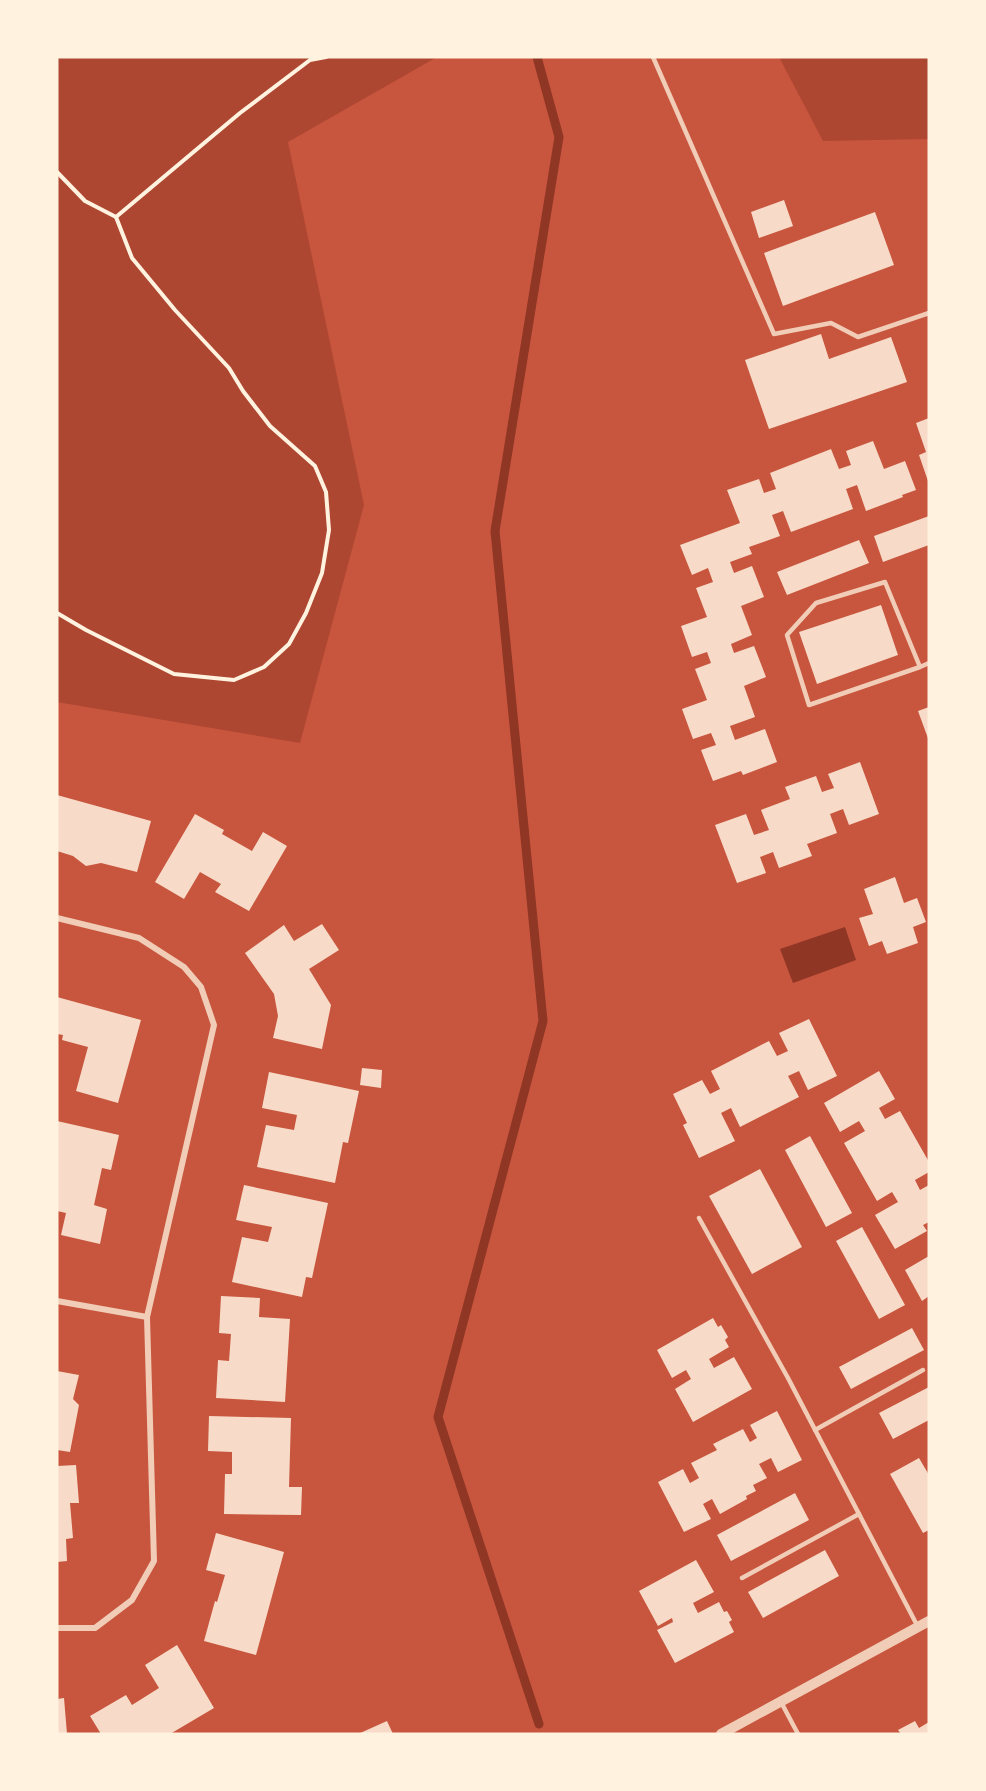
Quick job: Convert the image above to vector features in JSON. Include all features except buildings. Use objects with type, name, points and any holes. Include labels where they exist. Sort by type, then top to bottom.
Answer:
[{"type":"street","points":[[57,918],[139,938],[184,967],[201,987],[214,1025],[147,1317],[154,1561],[132,1600],[94,1628],[57,1628]]},
{"type":"street","points":[[57,1301],[147,1317]]},
{"type":"street","points":[[721,1734],[929,1621]]},
{"type":"lane","points":[[653,57],[774,334],[831,323],[858,337],[929,313]]},
{"type":"lane","points":[[920,666],[885,582],[816,603],[787,635],[809,705],[929,663]]},
{"type":"lane","points":[[699,1218],[815,1430],[918,1627]]},
{"type":"lane","points":[[815,1430],[923,1370]]},
{"type":"lane","points":[[742,1578],[859,1514]]},
{"type":"lane","points":[[781,1702],[798,1734]]},
{"type":"path","points":[[116,217],[249,106],[310,60],[326,57]]},
{"type":"path","points":[[57,172],[85,201],[116,217],[132,258],[175,310],[229,368],[243,391],[270,426],[315,466],[326,492],[329,530],[322,573],[306,613],[289,644],[264,667],[234,680],[174,674],[57,613]]},
{"type":"shaded area","points":[[57,57],[437,57],[288,142],[364,505],[300,743],[57,702]]},
{"type":"shaded area","points":[[779,57],[929,57],[929,139],[823,141]]},
{"type":"shaded area","points":[[845,927],[856,960],[793,983],[780,949]]},
{"type":"waterway","points":[[537,57],[559,137],[495,531],[543,1021],[438,1417],[539,1724]]}]
